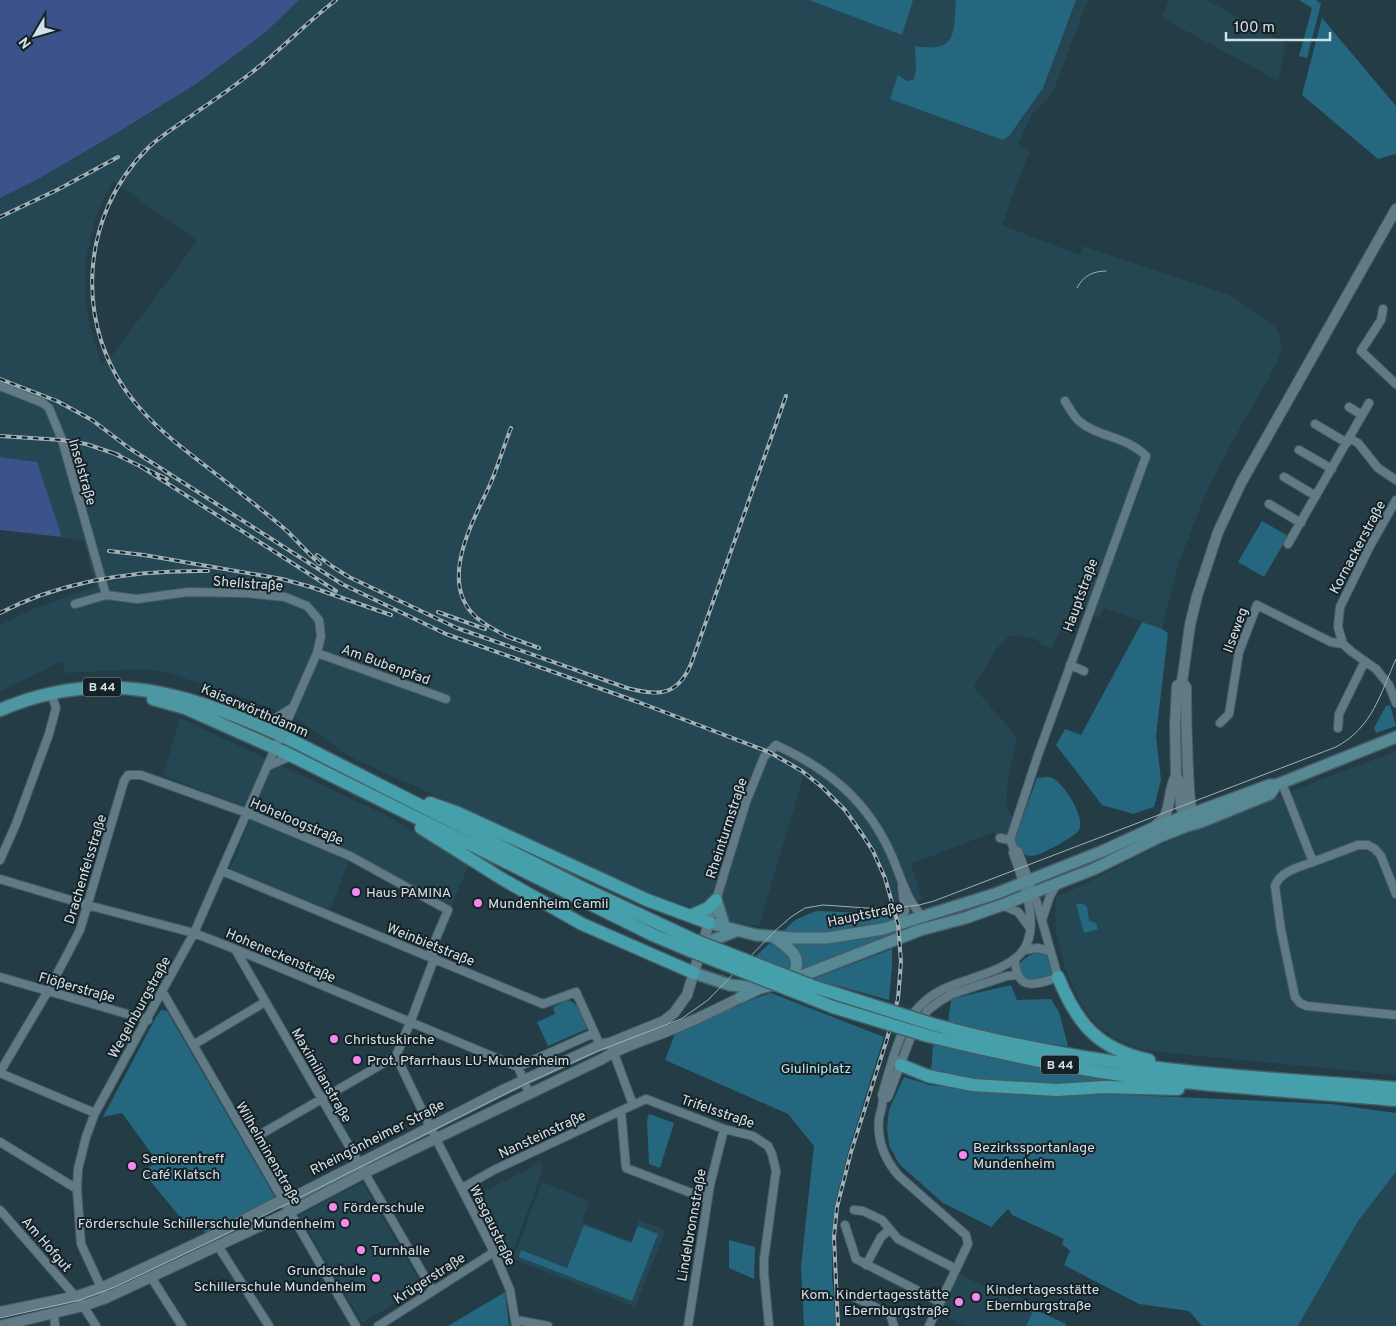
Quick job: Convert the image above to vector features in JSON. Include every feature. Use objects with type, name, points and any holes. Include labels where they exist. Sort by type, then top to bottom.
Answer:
[{"type":"highway","name":"Kaiserwörthdamm","points":[[293,741],[401,795]]},
{"type":"highway","name":"Kaiserwörthdamm","points":[[284,752],[367,793]]},
{"type":"highway","points":[[367,793],[504,880],[582,924],[694,973]]},
{"type":"highway","name":"B 44","points":[[367,793],[636,926],[696,945]]},
{"type":"highway","points":[[401,795],[432,803],[458,813],[647,900],[709,923]]},
{"type":"highway","name":"B 44","points":[[401,795],[696,945],[833,1007],[930,1030],[1049,1063],[1126,1076],[1396,1100]]},
{"type":"highway","points":[[690,916],[708,908],[716,900]]},
{"type":"highway","points":[[1058,977],[1074,1012],[1104,1042],[1123,1052],[1187,1071]]},
{"type":"highway","name":"B 44","points":[[930,1030],[1066,1054],[1187,1071],[1396,1088]]},
{"type":"highway","points":[[897,1061],[943,1079],[973,1085],[1057,1090],[1105,1087],[1183,1090],[1194,1083]]},
{"type":"main road","name":"Kaiserwörthdamm","points":[[0,710],[32,698],[62,690],[118,687],[166,693],[194,700],[256,724],[293,741]]},
{"type":"main road","name":"Kaiserwörthdamm","points":[[0,717],[33,704],[53,699],[120,693],[142,696],[186,708],[284,752]]},
{"type":"main road","name":"Hauptstraße","points":[[1030,894],[1094,869],[1188,819],[1254,791],[1279,784],[1396,737]]},
{"type":"main road","points":[[1382,742],[1396,747]]},
{"type":"main road","name":"Hauptstraße","points":[[737,931],[774,937],[827,938],[864,933],[900,924],[977,900],[1103,851],[1153,828],[1188,819],[1201,822],[1270,794],[1279,784]]},
{"type":"main road","points":[[741,997],[760,988],[791,980],[932,926],[965,918],[1030,894]]},
{"type":"main road","points":[[716,900],[725,928]]},
{"type":"main road","points":[[709,923],[737,931]]},
{"type":"main road","points":[[696,945],[737,931]]},
{"type":"main road","points":[[774,937],[795,954],[798,963],[791,980]]},
{"type":"main road","points":[[694,973],[730,985],[760,988]]},
{"type":"street","points":[[1188,819],[1180,802],[1179,780],[1176,776],[1175,725],[1178,686],[1182,682],[1190,625],[1206,566],[1218,532],[1241,483],[1396,209]]},
{"type":"street","points":[[1383,309],[1381,320],[1361,351],[1396,384]]},
{"type":"street","name":"Inselstraße","points":[[0,386],[43,403],[49,408],[62,440],[106,595]]},
{"type":"street","name":"Hauptstraße","points":[[1010,840],[1038,755],[1146,456],[1138,448],[1086,426],[1077,420],[1065,401]]},
{"type":"street","points":[[1288,544],[1369,403]]},
{"type":"street","points":[[1349,407],[1362,415]]},
{"type":"street","points":[[1315,424],[1358,443],[1378,468],[1396,480]]},
{"type":"street","points":[[1299,450],[1332,468]]},
{"type":"street","points":[[1284,477],[1316,496]]},
{"type":"street","name":"Kornackerstraße","points":[[1344,644],[1338,627],[1340,607],[1370,546],[1396,500]]},
{"type":"street","points":[[1269,504],[1301,523]]},
{"type":"street","name":"Shellstraße","points":[[75,604],[106,595],[137,599],[188,592],[221,592],[285,597],[307,606],[318,620],[321,636],[317,653],[281,736]]},
{"type":"street","name":"Ilseweg","points":[[1220,723],[1229,714],[1239,652],[1256,606],[1331,642],[1344,644]]},
{"type":"street","points":[[1344,644],[1376,669],[1384,678],[1396,703]]},
{"type":"street","name":"Am Bubenpfad","points":[[317,653],[446,699]]},
{"type":"street","points":[[1338,728],[1338,714],[1365,661]]},
{"type":"street","points":[[1070,665],[1084,671]]},
{"type":"street","points":[[1182,682],[1186,687],[1190,807],[1188,819]]},
{"type":"street","points":[[0,860],[16,824],[49,734],[56,708],[53,699]]},
{"type":"street","points":[[256,724],[276,718],[294,706]]},
{"type":"street","name":"Wegelnburgstraße","points":[[104,1293],[81,1244],[77,1189],[78,1169],[86,1137],[96,1114],[194,933],[268,766],[284,752],[281,736]]},
{"type":"street","name":"Rheinturmstraße","points":[[709,923],[746,802],[764,757],[776,745],[831,776],[856,799],[887,846],[901,880]]},
{"type":"street","points":[[268,766],[284,752]]},
{"type":"street","name":"Hoheloogstraße","points":[[128,775],[141,775],[247,813],[350,856],[448,910],[431,950],[434,959]]},
{"type":"street","name":"Drachenfelsstraße","points":[[0,1072],[48,991],[80,930],[124,781],[128,775]]},
{"type":"street","points":[[1153,828],[1164,817],[1176,776]]},
{"type":"street","points":[[1279,784],[1313,862]]},
{"type":"street","points":[[1000,838],[1010,840],[1014,849],[1013,853],[1042,920],[1058,977],[1037,985],[1027,984],[1018,975],[1016,959]]},
{"type":"street","points":[[1396,894],[1381,856],[1368,845],[1358,845],[1283,874],[1275,886],[1281,930],[1295,997],[1300,1003],[1306,1006],[1396,1015]]},
{"type":"street","name":"Weinbietstraße","points":[[222,871],[543,1004],[576,992],[594,1032],[608,1047]]},
{"type":"street","name":"Hoheneckenstraße","points":[[0,879],[87,905],[194,933],[518,1067]]},
{"type":"street","points":[[901,880],[912,906],[932,926]]},
{"type":"street","points":[[900,924],[905,911],[901,880]]},
{"type":"street","points":[[1042,920],[1050,896],[1057,884]]},
{"type":"street","points":[[929,1326],[968,1244],[966,1235],[899,1176],[890,1164],[884,1151],[879,1131],[879,1119],[883,1100],[888,1097],[905,1025],[914,1012],[925,1001],[949,986],[997,970],[1016,959],[1024,950],[1031,928],[1030,894]]},
{"type":"street","points":[[1002,905],[1018,912],[1031,928]]},
{"type":"street","name":"Rheingönheimer Straße","points":[[0,1326],[83,1306],[104,1293],[276,1203],[284,1202],[523,1081],[608,1047],[664,1021],[674,1013],[687,995],[694,973],[696,945],[709,923]]},
{"type":"street","points":[[1024,950],[1038,948],[1050,951]]},
{"type":"street","name":"Maximilianstraße","points":[[235,949],[433,1291]]},
{"type":"street","points":[[248,1141],[396,1056],[434,959]]},
{"type":"street","points":[[897,1061],[915,1028],[935,1004],[952,994],[1006,976],[1018,975]]},
{"type":"street","name":"Flößerstraße","points":[[0,977],[148,1020]]},
{"type":"street","name":"Wilhelminenstraße","points":[[162,991],[356,1326]]},
{"type":"street","name":"Rheingönheimer Straße","points":[[0,1312],[76,1296],[104,1293],[151,1277],[290,1212],[364,1173],[602,1059],[608,1047],[712,1013],[741,997]]},
{"type":"street","points":[[193,1045],[265,1002]]},
{"type":"street","points":[[529,1093],[518,1067],[594,1032]]},
{"type":"street","points":[[608,1047],[633,1105]]},
{"type":"street","name":"Wasgaustraße","points":[[396,1056],[494,1252],[510,1290],[516,1323]]},
{"type":"street","points":[[0,1072],[96,1114]]},
{"type":"street","name":"Trifelsstraße","points":[[633,1105],[646,1099],[724,1128],[753,1136],[768,1146],[775,1162],[776,1170],[764,1258],[769,1326]]},
{"type":"street","name":"Nansteinstraße","points":[[462,1188],[494,1170],[633,1105]]},
{"type":"street","points":[[621,1111],[626,1168],[708,1199]]},
{"type":"street","name":"Lindelbronnstraße","points":[[688,1326],[708,1199],[724,1128]]},
{"type":"street","points":[[0,1142],[77,1189]]},
{"type":"street","name":"Am Hofgut","points":[[0,1210],[76,1296],[96,1326]]},
{"type":"street","points":[[854,1210],[863,1210],[882,1220],[898,1239],[956,1269]]},
{"type":"street","points":[[845,1225],[856,1259],[940,1302]]},
{"type":"street","points":[[866,1264],[881,1236],[889,1230]]},
{"type":"street","points":[[218,1246],[269,1326]]},
{"type":"street","name":"Krügerstraße","points":[[378,1326],[494,1252]]},
{"type":"street","points":[[151,1277],[182,1326]]},
{"type":"street","points":[[854,1297],[890,1314],[891,1325]]},
{"type":"street","points":[[54,1313],[55,1326]]},
{"type":"street","points":[[516,1323],[548,1326]]},
{"type":"shaded area","points":[[0,0],[299,0],[266,32],[196,84],[40,178],[0,198]]},
{"type":"shaded area","points":[[299,0],[1088,0],[1053,92],[1031,116],[1018,145],[1029,152],[1002,225],[1080,255],[1083,246],[1232,296],[1273,325],[1279,334],[1282,345],[1277,363],[1207,491],[1179,562],[1162,629],[1104,608],[1100,618],[1076,609],[1068,634],[1059,631],[1052,649],[1042,645],[1035,638],[1019,635],[1008,637],[997,648],[974,687],[1017,738],[1009,773],[1006,804],[1016,827],[1012,839],[997,839],[994,832],[911,864],[923,900],[890,901],[883,880],[888,880],[880,860],[868,840],[842,804],[805,771],[759,926],[733,922],[647,892],[350,757],[296,718],[169,673],[143,669],[65,673],[63,661],[0,691],[0,625],[28,611],[95,587],[84,541],[62,537],[37,462],[0,457],[0,198],[40,178],[196,84],[266,32]],"holes":[[[113,181],[197,241],[110,358],[101,363],[89,323],[85,298],[86,259],[95,220]]]},
{"type":"shaded area","points":[[1169,0],[1207,0],[1286,44],[1278,81],[1162,18]]},
{"type":"shaded area","points":[[0,457],[37,462],[62,537],[0,530]]},
{"type":"shaded area","points":[[180,718],[386,815],[469,865],[450,909],[351,855],[330,910],[230,869],[254,810],[163,776]]},
{"type":"shaded area","points":[[1394,752],[1396,753],[1396,1075],[1148,1051],[1113,1037],[1096,1024],[1081,1005],[1064,966],[1056,932],[1056,897],[1155,847]]},
{"type":"shaded area","points":[[538,1161],[542,1164],[543,1168],[516,1244],[513,1249],[507,1251],[501,1249],[497,1245],[473,1196],[473,1192],[475,1189],[479,1189],[482,1192],[532,1167]]},
{"type":"shaded area","points":[[1396,1172],[1396,1326],[1298,1326],[1358,1221]]},
{"type":"shaded area","points":[[362,1182],[423,1287],[362,1323],[299,1215]]},
{"type":"shaded area","points":[[542,1182],[590,1201],[582,1222],[631,1241],[639,1220],[666,1230],[635,1307],[513,1259]]},
{"type":"shaded area","name":"Kindertagesstätte Ebernburgstraße","points":[[959,1274],[1011,1300],[1014,1294],[1036,1305],[1026,1326],[965,1326],[940,1314]]},
{"type":"green space","points":[[809,0],[913,0],[902,35]]},
{"type":"green space","points":[[956,0],[1076,0],[1043,88],[1009,136],[1003,140],[890,99],[898,75],[907,81],[913,80],[916,71],[915,46],[939,47],[950,38],[953,31]]},
{"type":"green space","points":[[1299,0],[1316,0],[1321,4],[1307,58],[1299,56],[1312,8]]},
{"type":"green space","points":[[1322,18],[1396,106],[1396,154],[1378,159],[1302,95]]},
{"type":"green space","points":[[1262,521],[1288,536],[1264,577],[1238,562]]},
{"type":"green space","points":[[1142,622],[1168,633],[1156,736],[1161,780],[1154,807],[1133,814],[1102,805],[1056,745],[1065,729],[1081,735]]},
{"type":"green space","points":[[1390,705],[1396,726],[1376,733],[1374,728],[1386,706]]},
{"type":"green space","points":[[1050,777],[1057,781],[1068,793],[1077,810],[1080,825],[1076,833],[1064,841],[1042,853],[1029,856],[1014,849],[1013,844],[1037,778]]},
{"type":"green space","points":[[1076,904],[1083,904],[1087,907],[1089,921],[1096,923],[1098,929],[1084,933]]},
{"type":"green space","points":[[816,911],[893,914],[895,922],[820,934],[780,934],[795,920]]},
{"type":"green space","points":[[896,929],[897,934],[801,972],[790,944],[791,942]]},
{"type":"green space","points":[[771,942],[779,945],[793,957],[792,971],[755,957]]},
{"type":"green space","points":[[892,949],[889,1000],[813,979]]},
{"type":"green space","points":[[1038,952],[1048,955],[1052,964],[1052,974],[1046,979],[1029,981],[1023,976],[1019,967],[1023,960]]},
{"type":"green space","points":[[1011,985],[1017,1000],[1051,999],[1059,1012],[1068,1046],[1012,1039],[948,1023],[951,999]]},
{"type":"green space","name":"Giuliniplatz","points":[[771,993],[884,1037],[849,1149],[835,1205],[832,1238],[832,1276],[836,1326],[804,1326],[801,1266],[814,1146],[788,1114],[665,1060],[675,1034]]},
{"type":"green space","points":[[567,1000],[578,1008],[587,1029],[548,1046],[537,1022],[555,1014],[553,1007]]},
{"type":"green space","points":[[161,1010],[167,1011],[275,1197],[207,1236],[196,1216],[184,1222],[143,1172],[157,1161],[122,1113],[103,1117]]},
{"type":"green space","points":[[933,1045],[1129,1081],[1080,1084],[1030,1084],[980,1081],[955,1077],[931,1072]]},
{"type":"green space","points":[[904,1077],[930,1085],[1062,1095],[1107,1094],[1331,1104],[1396,1113],[1396,1172],[1358,1221],[1298,1326],[1202,1326],[1189,1311],[1139,1304],[1064,1265],[1070,1251],[1062,1244],[1064,1239],[1012,1215],[1008,1209],[991,1227],[943,1203],[899,1164],[889,1145],[887,1128],[889,1110]]},
{"type":"green space","points":[[649,1114],[674,1123],[660,1168],[649,1164],[647,1120]]},
{"type":"green space","points":[[584,1225],[631,1243],[638,1226],[658,1234],[632,1301],[519,1257],[521,1250],[567,1268]]},
{"type":"green space","points":[[729,1240],[755,1247],[754,1279],[729,1268]]},
{"type":"green space","points":[[505,1292],[509,1326],[448,1326]]},
{"type":"green space","points":[[1034,1309],[1066,1324],[1065,1326],[1026,1326]]},
{"type":"tram line","points":[[1077,288],[1082,280],[1089,275],[1106,271]]},
{"type":"tram line","points":[[0,1318],[80,1300],[115,1287],[253,1221],[525,1084],[598,1051],[681,1019],[708,1000],[776,930],[805,908],[823,905],[894,908],[934,901],[1336,747],[1349,739],[1367,720],[1380,697],[1396,659]]},
{"type":"railway","points":[[320,564],[287,531],[170,437],[137,405],[116,375],[102,343],[94,309],[92,274],[97,239],[108,206],[125,175],[149,147],[251,73],[336,0]]},
{"type":"railway","points":[[0,217],[59,189],[118,157]]},
{"type":"railway","points":[[0,379],[57,401],[92,420],[129,448],[342,584],[446,634],[638,702],[769,752],[802,771],[822,787],[845,810],[873,851],[885,878],[898,924],[901,962],[898,999],[851,1152],[837,1207],[834,1237],[838,1326]]},
{"type":"railway","points":[[317,555],[349,577],[457,628],[627,688],[657,693],[665,691],[679,683],[691,664],[786,396]]},
{"type":"railway","points":[[511,428],[491,482],[467,537],[459,572],[460,589],[466,604],[477,618],[494,630],[513,639]]},
{"type":"railway","points":[[0,436],[62,440],[86,444],[119,455]]},
{"type":"railway","points":[[113,453],[140,466],[336,591]]},
{"type":"railway","points":[[140,466],[167,479]]},
{"type":"railway","points":[[109,551],[144,555],[282,579],[391,615]]},
{"type":"railway","points":[[0,613],[49,592],[101,579],[155,572],[208,571]]},
{"type":"railway","points":[[438,612],[485,629]]},
{"type":"railway","points":[[506,636],[539,648]]},
{"type":"place","name":"Haus PAMINA","points":[[356,892]]},
{"type":"place","name":"Mundenheim Camii","points":[[478,903]]},
{"type":"place","name":"Christuskirche","points":[[334,1039]]},
{"type":"place","name":"Prot. Pfarrhaus LU-Mundenheim","points":[[357,1060]]},
{"type":"place","name":"Bezirkssportanlage Mundenheim","points":[[963,1155]]},
{"type":"place","name":"Seniorentreff Café Klatsch","points":[[132,1166]]},
{"type":"place","name":"Förderschule","points":[[333,1207]]},
{"type":"place","name":"Förderschule Schillerschule Mundenheim","points":[[345,1223]]},
{"type":"place","name":"Turnhalle","points":[[361,1250]]},
{"type":"place","name":"Grundschule Schillerschule Mundenheim","points":[[376,1278]]},
{"type":"place","name":"Kindertagesstätte Ebernburgstraße","points":[[976,1297]]},
{"type":"place","name":"Kom. Kindertagesstätte Ebernburgstraße","points":[[959,1302]]}]
